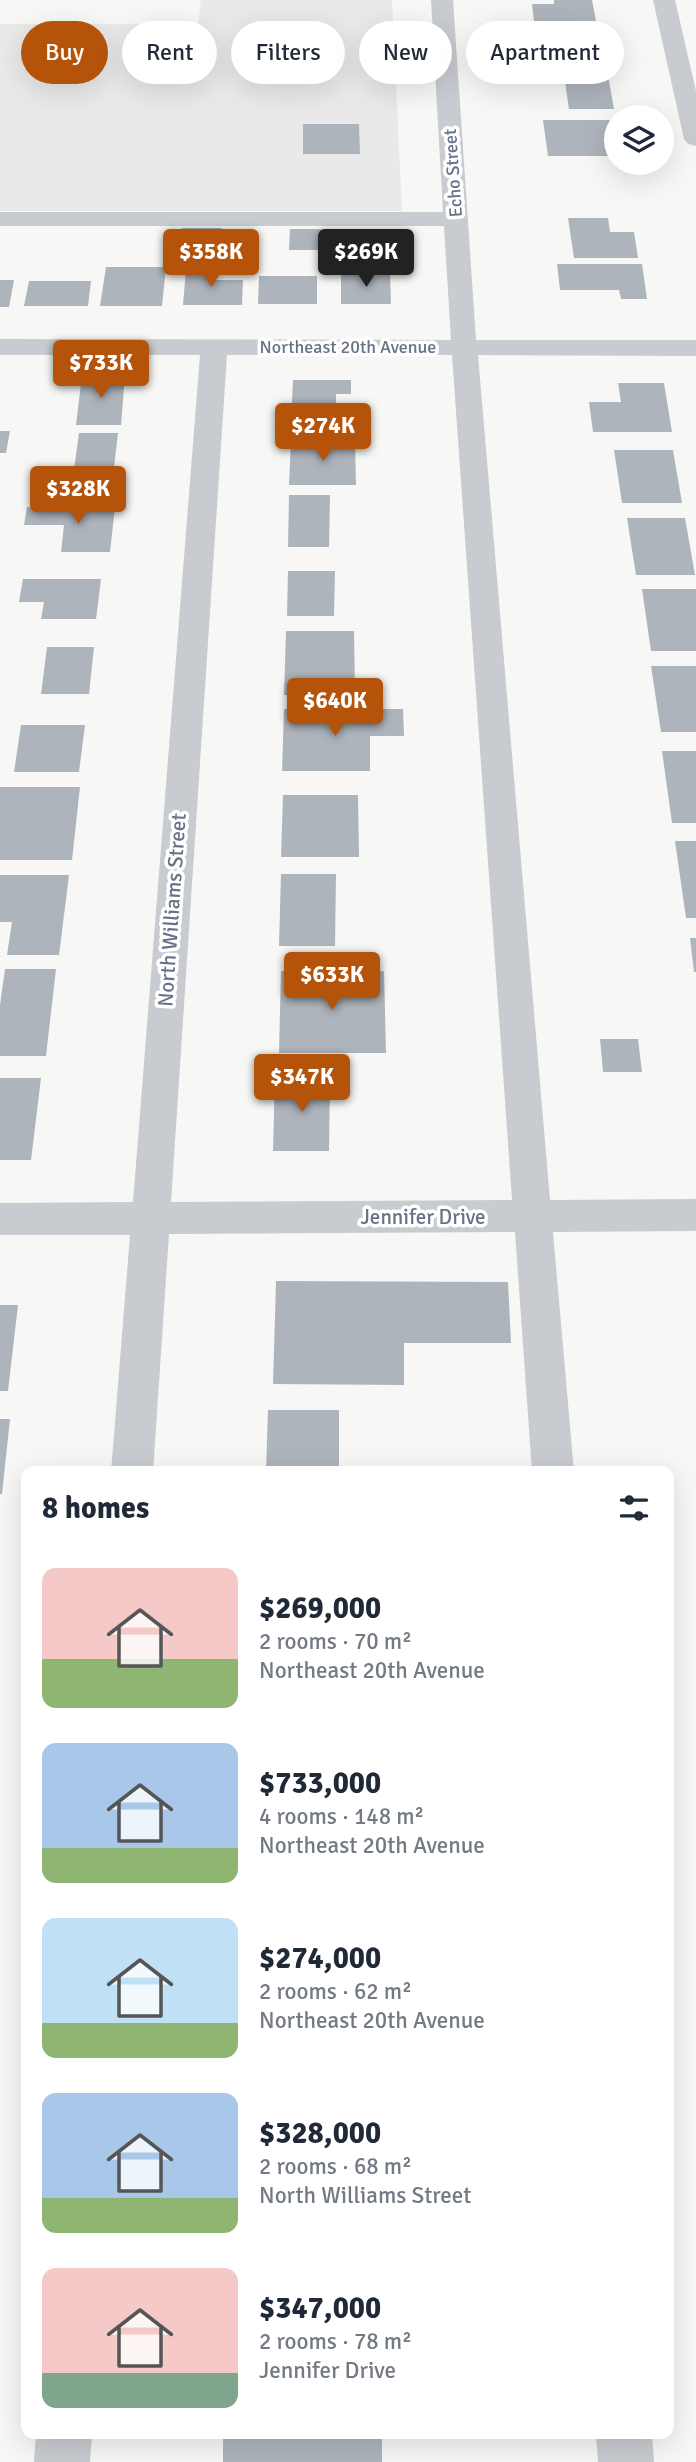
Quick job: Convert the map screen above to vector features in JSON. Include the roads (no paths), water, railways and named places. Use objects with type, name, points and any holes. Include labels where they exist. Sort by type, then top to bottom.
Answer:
[{"type":"street","name":"Echo Street","points":[[442,0],[464,347],[535,1216],[553,1466]]},
{"type":"street","points":[[664,0],[696,139]]},
{"type":"street","points":[[0,219],[456,219]]},
{"type":"street","name":"Northeast 20th Avenue","points":[[0,347],[696,348]]},
{"type":"street","name":"North Williams Street","points":[[132,1466],[214,348]]},
{"type":"street","name":"Jennifer Drive","points":[[0,1219],[696,1215]]},
{"type":"street","points":[[62,2462],[64,2439]]},
{"type":"street","points":[[624,2439],[626,2462]]}]
